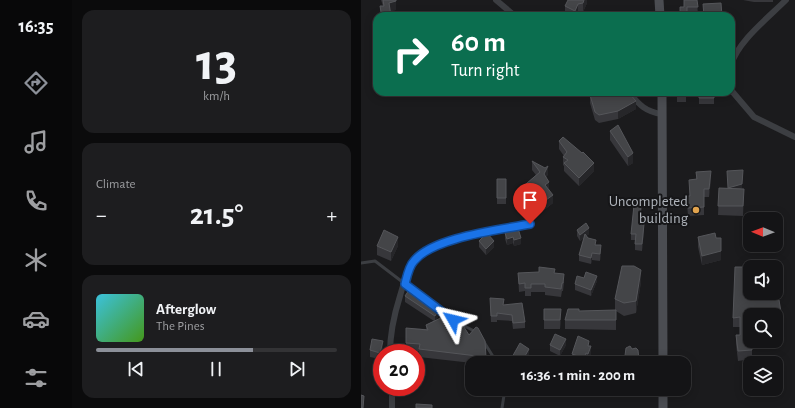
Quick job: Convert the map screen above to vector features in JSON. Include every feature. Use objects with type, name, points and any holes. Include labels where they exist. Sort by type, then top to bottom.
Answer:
[{"type":"main road","points":[[659,0],[660,12]]},
{"type":"main road","points":[[662,96],[663,356]]},
{"type":"main road","points":[[663,396],[663,408]]},
{"type":"street","points":[[495,0],[510,12]]},
{"type":"street","points":[[735,54],[740,47],[786,0]]},
{"type":"street","points":[[735,94],[755,117],[795,137]]},
{"type":"street","points":[[632,96],[640,106],[651,112],[662,114]]},
{"type":"street","points":[[391,344],[394,317],[412,262],[422,252],[440,243],[530,224]]},
{"type":"street","points":[[392,396],[392,408]]},
{"type":"lane","points":[[361,263],[375,260],[414,291]]},
{"type":"lane","points":[[436,307],[453,320],[480,334]]},
{"type":"lane","points":[[483,340],[493,356]]},
{"type":"lane","points":[[502,408],[504,396]]},
{"type":"building","points":[[383,0],[396,0],[389,3],[390,12],[381,12],[380,6],[384,6]]},
{"type":"building","points":[[568,0],[584,0],[583,3],[578,4],[575,11],[565,6]]},
{"type":"building","points":[[684,0],[697,0],[698,7],[687,7],[687,12],[680,12],[680,7],[684,7]]},
{"type":"building","points":[[721,3],[722,12],[704,12],[703,4]]},
{"type":"building","points":[[590,96],[632,96],[636,101],[618,111],[599,115],[595,112]]},
{"type":"building","points":[[699,96],[714,96],[714,98],[699,98]]},
{"type":"building","points":[[618,125],[633,153],[628,157],[610,131]]},
{"type":"building","points":[[563,137],[582,153],[583,152],[594,163],[579,178],[564,163],[568,160],[563,157],[567,152],[559,141]]},
{"type":"building","points":[[532,161],[545,168],[548,166],[544,174],[549,182],[545,185],[553,195],[539,205],[532,196],[529,199],[520,189],[540,172]]},
{"type":"building","points":[[743,170],[742,184],[728,188],[727,171]]},
{"type":"building","points":[[711,171],[709,189],[704,189],[704,207],[688,208],[687,196],[690,196],[689,180],[697,179],[696,172]]},
{"type":"building","points":[[497,179],[506,179],[506,198],[497,198]]},
{"type":"building","points":[[719,188],[744,189],[743,206],[718,206]]},
{"type":"building","points":[[634,205],[641,206],[640,224],[644,224],[642,244],[635,244],[636,234],[631,234]]},
{"type":"building","points":[[586,223],[589,228],[580,235],[577,230]]},
{"type":"building","points":[[517,225],[521,238],[514,240],[513,237],[507,239],[505,233],[509,230],[508,227]]},
{"type":"building","points":[[384,230],[398,237],[391,252],[377,246]]},
{"type":"building","points":[[487,233],[494,241],[486,249],[479,241]]},
{"type":"building","points":[[715,233],[716,238],[721,238],[721,251],[702,256],[698,237]]},
{"type":"building","points":[[585,234],[588,238],[596,240],[595,245],[601,245],[600,254],[592,253],[591,258],[579,255]]},
{"type":"building","points":[[622,266],[634,266],[641,270],[636,301],[624,303],[615,299]]},
{"type":"building","points":[[539,267],[555,269],[554,273],[564,274],[561,289],[545,287],[545,284],[531,284],[531,288],[525,288],[525,283],[519,284],[518,273],[539,272]]},
{"type":"building","points":[[735,267],[743,267],[743,300],[779,300],[780,308],[743,308],[743,348],[752,348],[752,350],[738,351],[736,335],[740,335],[740,317],[733,318]]},
{"type":"building","points":[[586,272],[597,276],[591,290],[575,284],[577,276],[584,278]]},
{"type":"building","points":[[411,287],[440,308],[435,316],[405,296]]},
{"type":"building","points":[[490,298],[504,299],[503,305],[522,303],[525,322],[513,323],[512,315],[497,313],[497,316],[491,316]]},
{"type":"building","points":[[544,309],[561,309],[560,320],[544,320]]},
{"type":"building","points":[[568,309],[579,309],[579,311],[616,310],[616,320],[565,320]]},
{"type":"building","points":[[447,315],[451,323],[459,319],[469,335],[476,327],[478,328],[485,341],[486,356],[425,350],[425,344],[406,343],[406,328],[428,330],[426,325]]},
{"type":"building","points":[[555,334],[566,339],[560,350],[550,345]]},
{"type":"building","points":[[578,336],[589,341],[588,346],[591,346],[588,354],[586,353],[585,356],[578,356],[572,354]]},
{"type":"building","points":[[372,339],[383,341],[382,344],[373,344],[373,351],[370,350]]},
{"type":"building","points":[[520,343],[529,349],[525,356],[513,356]]},
{"type":"building","points":[[630,346],[632,349],[636,348],[638,350],[639,356],[625,356],[626,348]]},
{"type":"building","points":[[361,395],[364,396],[363,408],[361,408]]},
{"type":"building","points":[[416,404],[432,405],[432,408],[416,408]]},
{"type":"place","name":"Uncompleted building","points":[[696,210]]},
{"type":"route","points":[[453,320],[405,284],[412,262],[422,252],[440,243],[530,224]]}]
